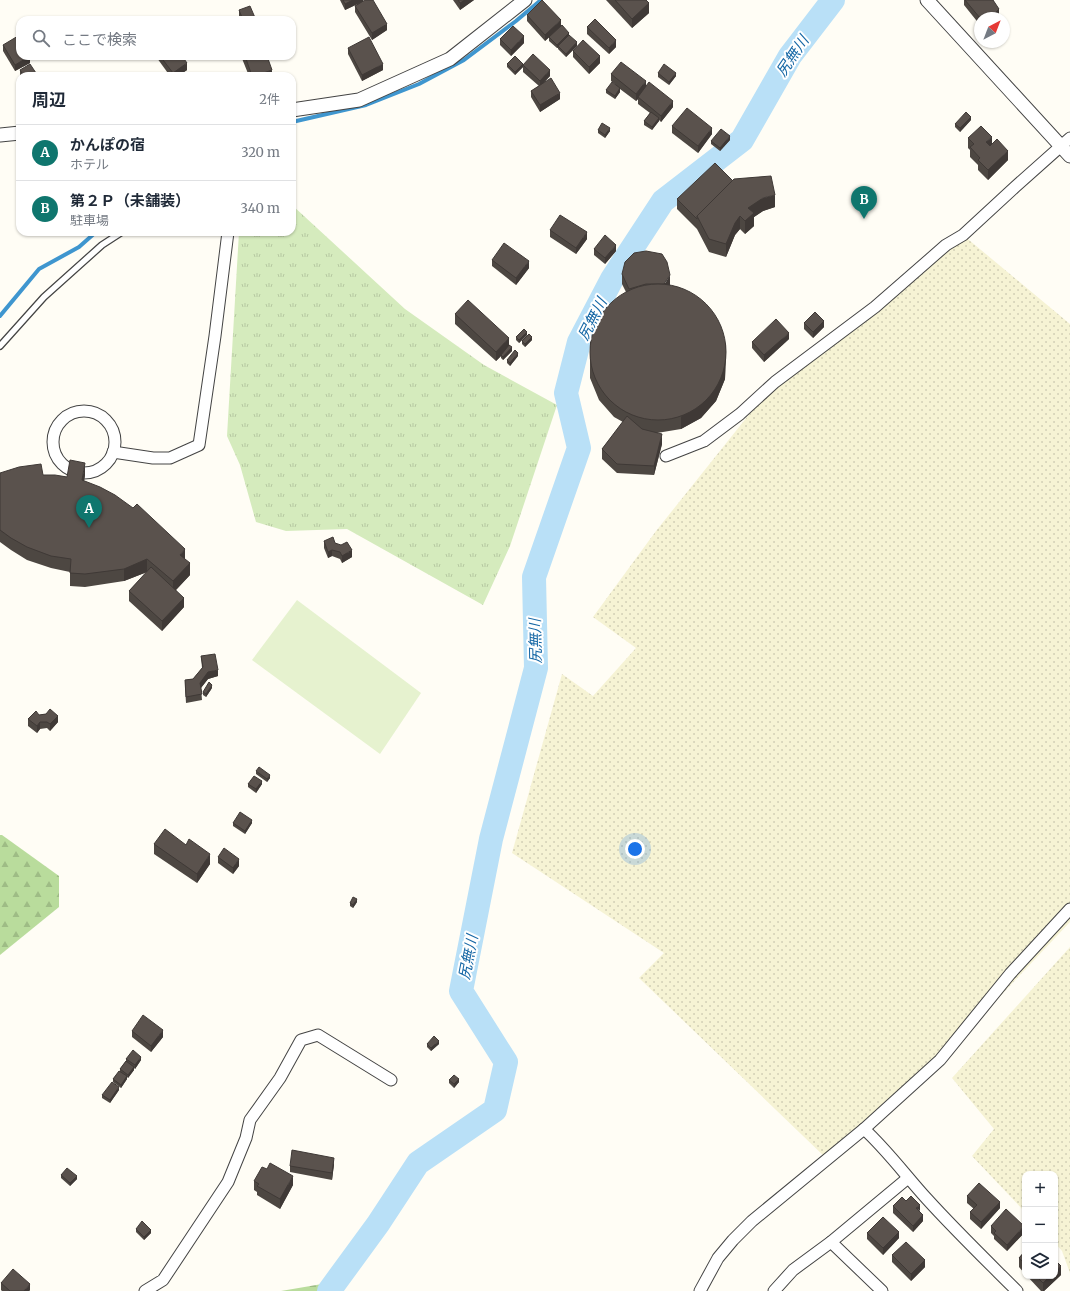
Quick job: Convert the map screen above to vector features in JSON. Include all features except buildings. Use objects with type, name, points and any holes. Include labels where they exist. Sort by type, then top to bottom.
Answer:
[{"type":"street","points":[[296,109],[359,100],[450,59],[525,0]]},
{"type":"street","points":[[927,0],[1065,142],[1070,156]]},
{"type":"street","points":[[0,136],[16,134]]},
{"type":"street","points":[[666,456],[704,441],[740,414],[775,382],[875,307],[946,245],[963,235],[1065,142]]},
{"type":"street","points":[[113,452],[152,458],[170,458],[198,445],[215,336],[226,236]]},
{"type":"street","points":[[80,411],[100,415],[113,431],[115,441],[113,452],[109,461],[101,468],[92,472],[82,473],[72,471],[63,466],[57,458],[53,448],[53,438],[56,428],[61,420],[70,414],[80,411]]},
{"type":"street","points":[[700,1291],[718,1258],[733,1240],[752,1221],[864,1129],[940,1060],[1010,974],[1070,909]]},
{"type":"street","points":[[145,1291],[163,1280],[228,1182],[246,1138],[250,1120],[280,1078],[301,1040],[318,1035],[391,1080]]},
{"type":"street","points":[[864,1129],[878,1141],[939,1213],[1017,1291]]},
{"type":"street","points":[[774,1291],[794,1270],[831,1242],[908,1178]]},
{"type":"street","points":[[831,1242],[882,1291]]},
{"type":"lane","points":[[0,346],[44,297],[102,244],[115,236]]},
{"type":"shaded area","points":[[963,235],[1070,324],[1070,922],[940,1060],[827,1159],[639,978],[664,953],[512,853],[562,674],[593,696],[636,648],[593,617],[656,531],[775,382]]},
{"type":"shaded area","points":[[1070,947],[1070,1273],[1062,1251],[1058,1246],[1058,1171],[1022,1171],[1022,1209],[972,1156],[994,1129],[952,1078]]},
{"type":"green space","points":[[296,209],[405,309],[484,365],[557,405],[510,546],[483,605],[347,529],[286,531],[256,522],[240,465],[227,436],[239,236],[296,236]]},
{"type":"green space","points":[[297,600],[421,693],[380,754],[252,660]]},
{"type":"green space","points":[[0,835],[59,876],[59,907],[0,955]]},
{"type":"green space","points":[[322,1284],[324,1291],[281,1291]]},
{"type":"waterway","points":[[296,121],[366,105],[419,84],[464,60],[541,0]]},
{"type":"waterway","name":"尻無川","points":[[329,1291],[378,1224],[418,1163],[495,1110],[506,1062],[461,991],[491,839],[536,668],[534,577],[579,448],[566,393],[579,342],[612,279],[663,201],[742,140],[790,56],[833,0]]},
{"type":"waterway","points":[[0,316],[39,269],[79,247],[91,236]]},
{"type":"place","name":"第２Ｐ（未舗装）","points":[[864,219]]},
{"type":"place","name":"かんぽの宿","points":[[89,528]]}]
